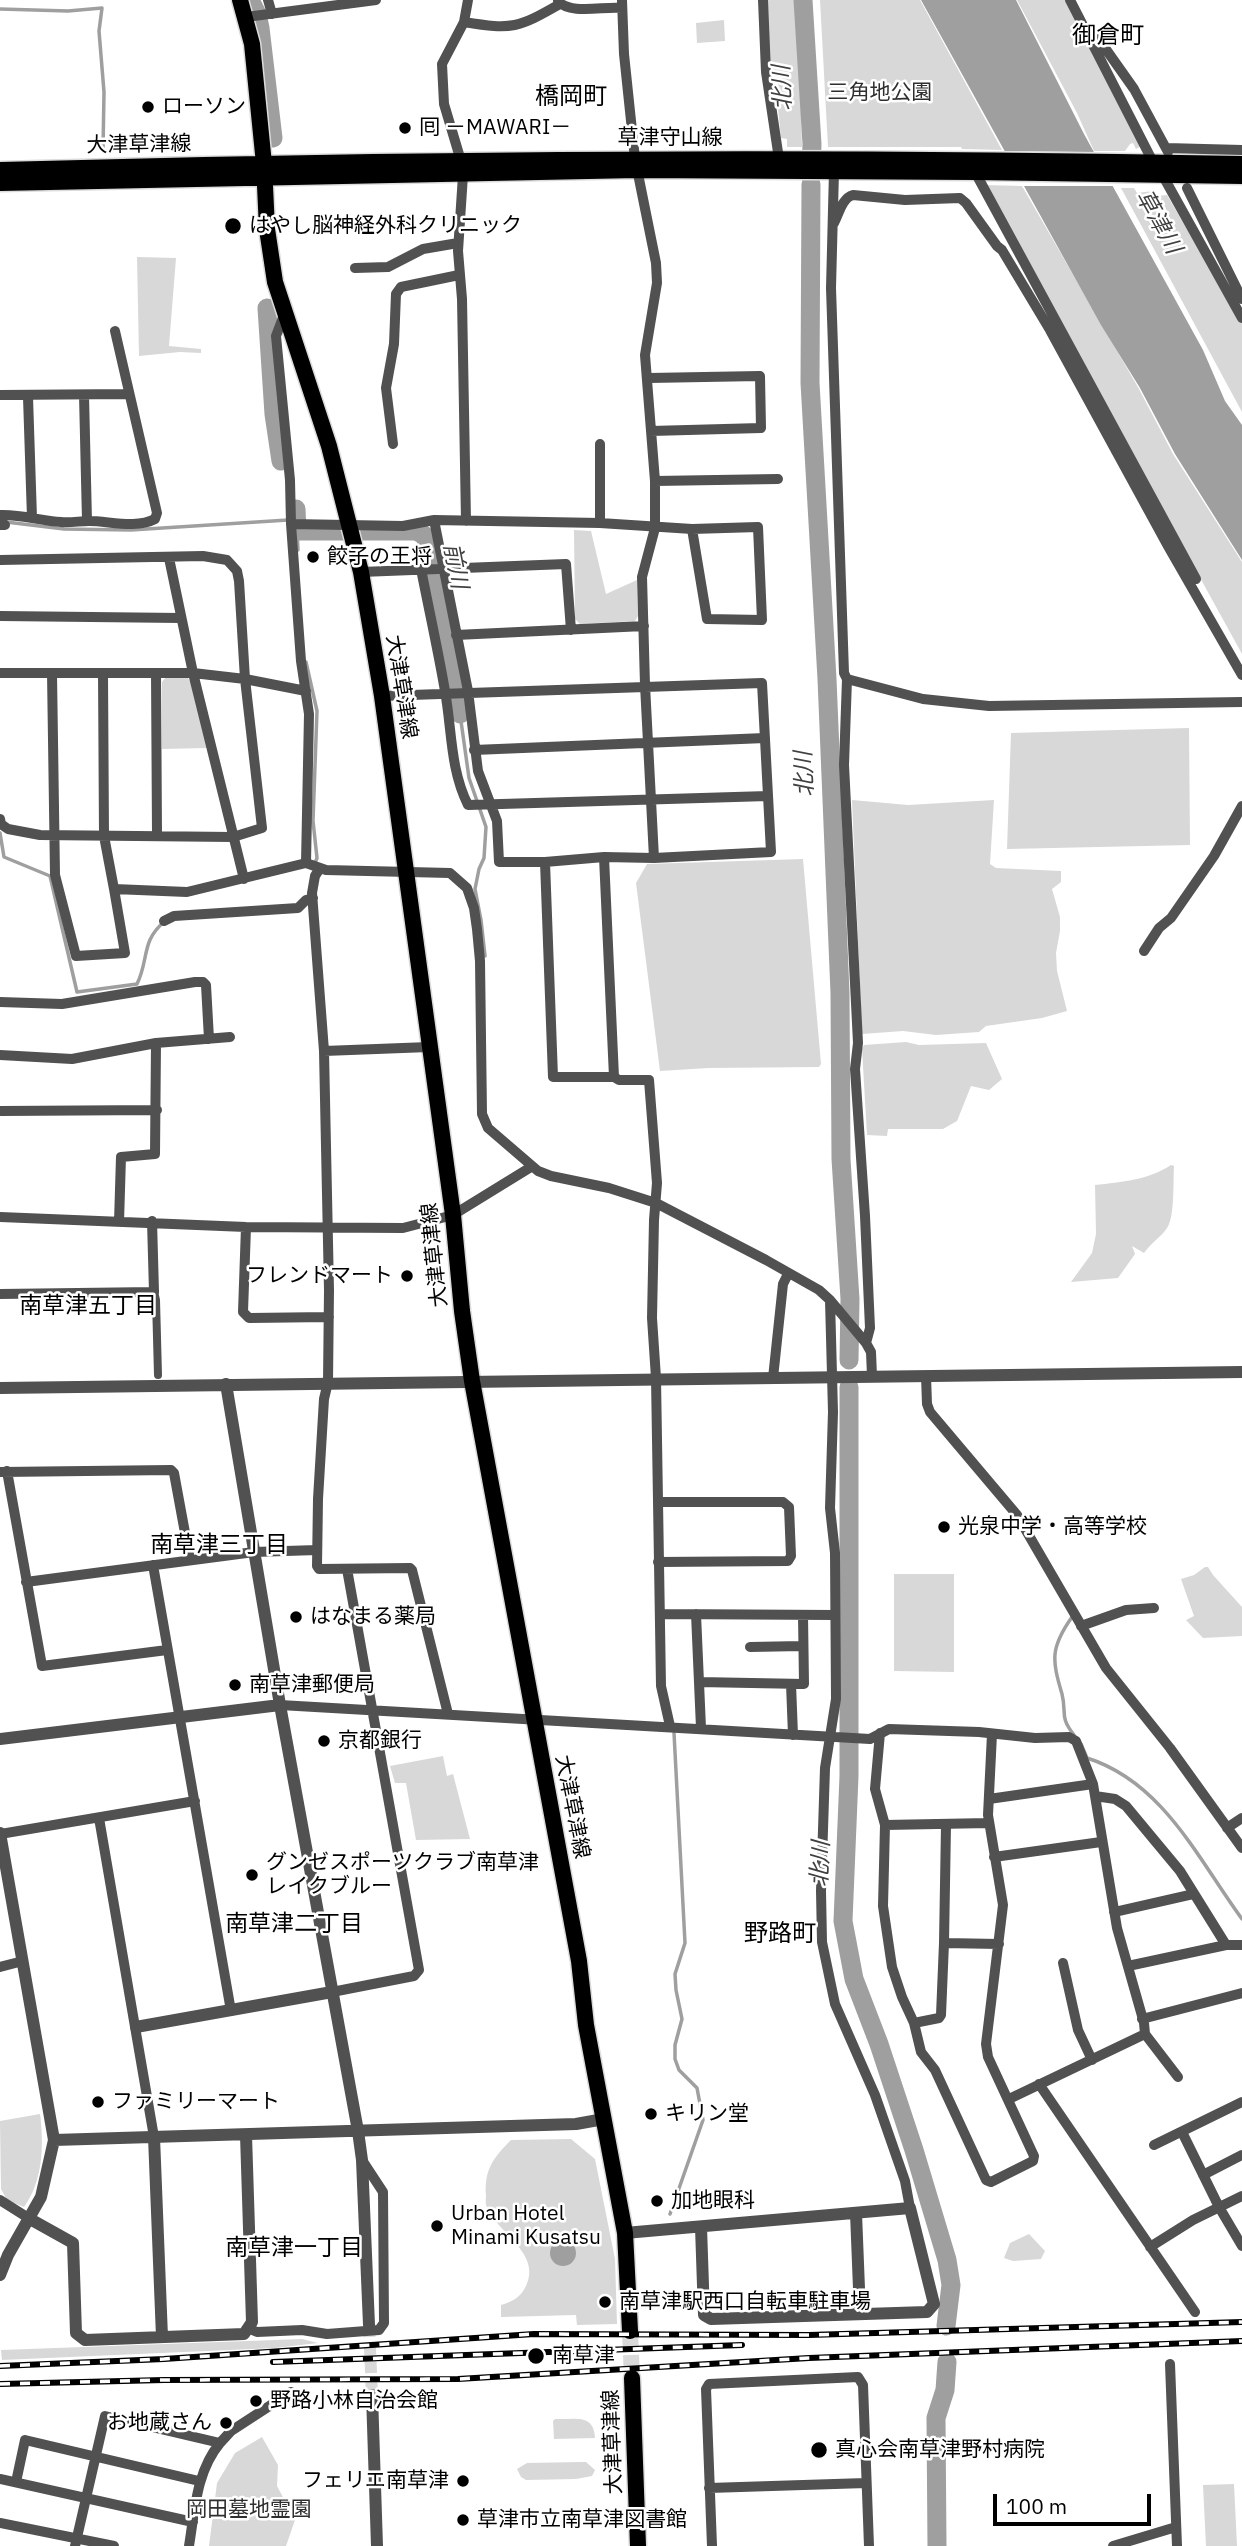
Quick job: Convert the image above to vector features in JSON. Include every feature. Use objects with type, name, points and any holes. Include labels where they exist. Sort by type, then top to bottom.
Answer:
[{"type":"main road","points":[[240,0],[252,44],[264,171]]},
{"type":"main road","name":"草津守山線","points":[[264,171],[393,160],[462,168],[774,163],[984,168],[1152,168],[1242,164]]},
{"type":"main road","name":"草津守山線","points":[[1152,168],[1242,176]]},
{"type":"main road","name":"大津草津線","points":[[0,170],[264,171]]},
{"type":"main road","name":"大津草津線","points":[[0,183],[264,171]]},
{"type":"main road","name":"大津草津線","points":[[264,171],[271,259],[284,315],[329,446],[361,572],[407,870],[472,1381],[579,1961],[586,2025],[625,2233],[630,2331]]},
{"type":"main road","name":"大津草津線","points":[[632,2378],[638,2546]]},
{"type":"street","points":[[268,0],[272,15]]},
{"type":"street","points":[[246,18],[376,0]]},
{"type":"street","points":[[466,521],[462,299],[458,243],[462,168],[444,104],[442,64],[464,22],[468,0]]},
{"type":"street","points":[[763,0],[774,163]]},
{"type":"street","points":[[1070,0],[1152,168],[1242,318]]},
{"type":"street","points":[[1077,0],[1150,142],[1152,168],[1242,306]]},
{"type":"street","points":[[464,22],[491,27],[519,26],[559,2],[575,9],[622,4],[636,165],[656,263],[657,283],[645,355],[649,378],[655,481],[655,528],[642,577],[654,858]]},
{"type":"street","points":[[1095,35],[1134,89],[1167,150],[1242,150]]},
{"type":"street","points":[[833,165],[831,229],[839,586],[844,673],[847,679],[844,765],[858,1043],[855,1069],[870,1328],[865,1342]]},
{"type":"street","points":[[984,168],[1026,277],[1242,675]]},
{"type":"street","points":[[1187,188],[1242,299]]},
{"type":"street","points":[[831,229],[848,196],[905,200],[960,198],[967,203],[997,246],[1026,277],[1242,665]]},
{"type":"street","points":[[355,268],[388,267],[423,249],[458,243]]},
{"type":"street","points":[[393,444],[386,388],[394,344],[396,294],[401,287],[459,275]]},
{"type":"street","points":[[284,315],[276,336],[290,480],[301,661],[309,726],[306,863]]},
{"type":"street","points":[[2,522],[32,518],[63,523],[87,521],[127,524],[155,519],[157,513],[115,331]]},
{"type":"street","points":[[649,378],[760,376],[761,428],[651,431]]},
{"type":"street","points":[[0,396],[129,394]]},
{"type":"street","points":[[84,395],[87,521]]},
{"type":"street","points":[[28,397],[32,518]]},
{"type":"street","points":[[600,444],[600,523]]},
{"type":"street","points":[[655,481],[778,479]]},
{"type":"street","points":[[291,524],[403,526],[433,520],[600,523],[655,528],[758,527],[762,620],[708,619],[692,528]]},
{"type":"street","points":[[433,520],[432,569],[445,693],[453,758],[460,788],[468,806],[768,796]]},
{"type":"street","points":[[0,560],[203,556],[222,558],[232,564],[239,580],[245,679],[262,828],[233,837],[40,835],[8,829],[1,824],[0,819]]},
{"type":"street","points":[[169,558],[193,673],[244,879]]},
{"type":"street","points":[[361,572],[566,564],[571,630]]},
{"type":"street","points":[[382,696],[468,691],[762,683],[771,852],[499,862],[498,821],[478,771],[468,691],[456,635],[432,569]]},
{"type":"street","points":[[0,616],[181,618]]},
{"type":"street","points":[[456,635],[644,626]]},
{"type":"street","points":[[0,673],[193,673],[245,679],[306,691]]},
{"type":"street","points":[[52,673],[55,875],[76,956],[125,953],[104,836],[103,673]]},
{"type":"street","points":[[156,673],[157,835]]},
{"type":"street","points":[[847,679],[923,699],[989,706],[1242,702]]},
{"type":"street","points":[[474,750],[765,738]]},
{"type":"street","points":[[1144,951],[1159,928],[1171,918],[1214,856],[1242,806]]},
{"type":"street","points":[[604,857],[614,1077]]},
{"type":"street","points":[[545,862],[553,1077],[649,1080],[657,1183],[652,1318],[656,1378],[661,1686],[670,1726]]},
{"type":"street","points":[[114,889],[187,892],[306,863],[338,870],[450,873],[467,888],[474,908],[480,961],[482,1114],[488,1128],[531,1167],[551,1176],[609,1188],[656,1203],[819,1290],[871,1352],[866,1376]]},
{"type":"street","points":[[320,868],[315,876],[313,898],[324,1051],[328,1382],[324,1399],[318,1499],[319,1569],[412,1570],[448,1714]]},
{"type":"street","points":[[164,921],[174,916],[299,908],[306,900],[313,898]]},
{"type":"street","points":[[0,1002],[62,1004],[202,982],[206,985],[209,1039]]},
{"type":"street","points":[[0,1055],[72,1059],[156,1043],[230,1037]]},
{"type":"street","points":[[119,1222],[121,1157],[155,1154],[156,1043]]},
{"type":"street","points":[[324,1051],[429,1047]]},
{"type":"street","points":[[0,1111],[157,1110]]},
{"type":"street","points":[[0,1216],[246,1227],[403,1228],[453,1215],[531,1167]]},
{"type":"street","points":[[152,1222],[158,1375]]},
{"type":"street","points":[[246,1227],[243,1312],[249,1318],[328,1317]]},
{"type":"street","points":[[772,1378],[783,1284],[788,1274]]},
{"type":"street","points":[[0,1294],[153,1292]]},
{"type":"street","points":[[701,2227],[704,2315],[710,2319],[927,2312],[932,2309],[934,2298],[905,2181],[875,2095],[835,2004],[822,1942],[825,1768],[836,1699],[835,1553],[830,1508],[834,1377],[832,1303]]},
{"type":"street","points":[[0,1388],[1242,1372]]},
{"type":"street","points":[[926,1376],[930,1412],[1017,1515],[1106,1668],[1170,1748],[1242,1848]]},
{"type":"street","points":[[226,1384],[279,1705],[358,2131],[362,2160],[369,2325]]},
{"type":"street","points":[[167,1650],[42,1666],[4,1471],[171,1470],[174,1473],[190,1560]]},
{"type":"street","points":[[658,1502],[783,1502],[789,1507],[792,1556],[788,1561],[658,1562]]},
{"type":"street","points":[[26,1582],[254,1552],[317,1550]]},
{"type":"street","points":[[153,1565],[232,2011]]},
{"type":"street","points":[[136,2027],[414,1976],[419,1970],[347,1569]]},
{"type":"street","points":[[1081,1626],[1126,1610],[1154,1608]]},
{"type":"street","points":[[660,1614],[835,1615]]},
{"type":"street","points":[[696,1614],[701,1728]]},
{"type":"street","points":[[699,1682],[804,1684],[803,1615]]},
{"type":"street","points":[[750,1647],[802,1646]]},
{"type":"street","points":[[791,1684],[793,1735]]},
{"type":"street","points":[[0,1739],[279,1705],[831,1737],[875,1736],[889,1729],[1035,1738],[1069,1737],[1076,1741],[1093,1784],[1114,1912],[1145,2034],[1178,2077]]},
{"type":"street","points":[[875,1736],[875,1789],[885,1825],[883,1906],[892,1967],[914,2023],[922,2052],[935,2070],[986,2180],[991,2182],[1033,2161],[1034,2157],[988,2057],[986,2044],[1003,1905],[989,1823],[992,1734]]},
{"type":"street","points":[[989,1799],[1093,1784]]},
{"type":"street","points":[[1095,1796],[1115,1798],[1126,1806],[1180,1871],[1226,1945]]},
{"type":"street","points":[[0,2275],[47,2179],[54,2140],[0,1833],[195,1801]]},
{"type":"street","points":[[99,1818],[154,2137],[162,2337]]},
{"type":"street","points":[[1227,1828],[1242,1818]]},
{"type":"street","points":[[885,1825],[989,1823]]},
{"type":"street","points":[[914,2023],[939,2018],[941,2015],[946,1825]]},
{"type":"street","points":[[994,1857],[1101,1842]]},
{"type":"street","points":[[1114,1912],[1193,1894]]},
{"type":"street","points":[[944,1943],[999,1944]]},
{"type":"street","points":[[1128,1966],[1226,1945],[1242,1945]]},
{"type":"street","points":[[0,1966],[23,1961]]},
{"type":"street","points":[[1063,1963],[1078,2030],[1092,2060]]},
{"type":"street","points":[[1142,2019],[1242,1993]]},
{"type":"street","points":[[1009,2099],[1145,2034]]},
{"type":"street","points":[[1040,2084],[1195,2312]]},
{"type":"street","points":[[1154,2146],[1242,2102]]},
{"type":"street","points":[[54,2140],[576,2124],[604,2119]]},
{"type":"street","points":[[1182,2132],[1219,2207],[1242,2246]]},
{"type":"street","points":[[0,2200],[73,2243],[76,2333],[85,2340],[241,2334],[250,2329],[253,2322],[246,2135]]},
{"type":"street","points":[[1203,2175],[1242,2155]]},
{"type":"street","points":[[250,2329],[257,2332],[302,2330],[327,2334],[379,2330],[384,2323],[383,2192],[362,2160]]},
{"type":"street","points":[[1150,2247],[1193,2220],[1242,2196]]},
{"type":"street","points":[[625,2233],[910,2208]]},
{"type":"street","points":[[856,2213],[860,2314]]},
{"type":"street","points":[[1170,2364],[1177,2546]]},
{"type":"street","points":[[712,2546],[706,2389],[709,2384],[858,2377],[863,2385],[869,2546]]},
{"type":"street","points":[[190,2546],[200,2481],[210,2455],[231,2431],[291,2392]]},
{"type":"street","points":[[372,2395],[377,2546]]},
{"type":"street","points":[[75,2542],[105,2416],[219,2443]]},
{"type":"street","points":[[16,2483],[25,2440],[200,2481]]},
{"type":"street","points":[[0,2479],[193,2522]]},
{"type":"street","points":[[709,2488],[866,2483]]},
{"type":"street","points":[[0,2523],[75,2542],[114,2546]]},
{"type":"street","points":[[1113,2546],[1176,2527]]},
{"type":"green space","points":[[766,0],[798,0],[802,147],[787,147],[787,139],[781,138],[774,70],[769,62]]},
{"type":"green space","name":"三角地公園","points":[[820,0],[920,0],[1002,150],[961,147],[828,147]]},
{"type":"green space","points":[[1017,0],[1065,0],[1141,146],[1136,149],[1133,143],[1125,151],[1094,151],[1077,113]]},
{"type":"green space","points":[[724,20],[725,41],[697,43],[696,23]]},
{"type":"green space","points":[[984,185],[1022,186],[1139,389],[1173,454],[1242,562],[1242,654]]},
{"type":"green space","points":[[1121,188],[1134,188],[1137,193],[1153,191],[1156,196],[1167,195],[1242,324],[1242,412]]},
{"type":"green space","points":[[137,257],[176,258],[169,346],[201,349],[201,353],[139,356]]},
{"type":"green space","points":[[574,530],[591,531],[606,594],[637,580],[638,616],[635,621],[580,624],[575,619]]},
{"type":"green space","points":[[166,677],[188,678],[193,686],[207,748],[162,749],[162,682]]},
{"type":"green space","points":[[1189,728],[1190,845],[1007,849],[1011,733]]},
{"type":"green space","points":[[852,800],[908,805],[994,800],[990,864],[996,868],[1061,871],[1061,882],[1052,889],[1060,917],[1057,971],[1067,1011],[1042,1018],[986,1026],[979,1032],[936,1035],[903,1031],[862,1034]]},
{"type":"green space","points":[[803,859],[821,1064],[819,1067],[660,1071],[636,883],[647,864]]},
{"type":"green space","points":[[906,1042],[919,1045],[986,1043],[1002,1079],[989,1090],[971,1086],[957,1121],[943,1129],[888,1129],[887,1136],[867,1135],[862,1049],[864,1045]]},
{"type":"green space","points":[[1174,1166],[1172,1207],[1170,1223],[1165,1231],[1144,1253],[1132,1246],[1135,1254],[1118,1278],[1071,1282],[1092,1253],[1096,1234],[1095,1185],[1144,1177]]},
{"type":"green space","points":[[1208,1567],[1242,1607],[1242,1636],[1203,1638],[1186,1620],[1194,1616],[1181,1579],[1194,1575]]},
{"type":"green space","points":[[894,1574],[954,1574],[954,1672],[894,1671]]},
{"type":"green space","points":[[443,1756],[447,1776],[453,1774],[470,1839],[416,1840],[406,1783],[395,1783],[390,1766]]},
{"type":"green space","points":[[40,2114],[41,2162],[35,2186],[24,2207],[7,2200],[1,2189],[0,2121]]},
{"type":"green space","points":[[571,2139],[595,2159],[615,2259],[617,2324],[577,2325],[576,2315],[501,2317],[501,2305],[522,2293],[529,2274],[523,2253],[486,2206],[488,2172],[499,2153],[511,2140]]},
{"type":"green space","points":[[1029,2234],[1045,2251],[1041,2259],[1013,2261],[1004,2258],[1010,2243]]},
{"type":"green space","points":[[302,2339],[318,2343],[275,2348],[2,2360],[1,2350]]},
{"type":"green space","points":[[555,2419],[587,2421],[594,2430],[595,2438],[554,2439]]},
{"type":"green space","name":"岡田墓地霊園","points":[[262,2437],[278,2465],[277,2486],[295,2520],[286,2546],[209,2546],[217,2483],[235,2453]]},
{"type":"green space","points":[[586,2462],[595,2470],[592,2476],[576,2479],[526,2480],[517,2469],[527,2463]]},
{"type":"green space","points":[[1234,2484],[1237,2546],[1206,2546],[1203,2485]]},
{"type":"shaded area","points":[[921,0],[1016,0],[1084,134],[1203,350],[1225,401],[1242,425],[1242,560],[1175,454],[1140,388],[1101,325]]},
{"type":"shaded area","points":[[563,2240],[572,2244],[576,2253],[572,2262],[563,2266],[554,2262],[550,2253],[554,2244]]},
{"type":"pier","points":[[1000,151],[1098,152],[1117,186],[1019,186]]},
{"type":"waterway","name":"前川","points":[[250,0],[260,28],[273,138]]},
{"type":"waterway","name":"北川","points":[[803,0],[812,144],[811,175]]},
{"type":"waterway","points":[[0,9],[68,11],[102,8],[99,31],[104,92],[103,150]]},
{"type":"waterway","name":"北川","points":[[811,184],[810,383],[827,679],[840,993],[841,1159],[850,1299],[849,1360]]},
{"type":"waterway","name":"前川","points":[[267,308],[274,414],[281,461]]},
{"type":"waterway","name":"前川","points":[[296,509],[297,531],[416,531],[424,535],[429,546],[460,714]]},
{"type":"waterway","points":[[6,522],[64,529],[131,530],[288,520]]},
{"type":"waterway","points":[[297,531],[298,550]]},
{"type":"waterway","points":[[306,662],[317,711],[313,821],[317,858],[315,863]]},
{"type":"waterway","points":[[460,714],[469,778],[486,827],[484,858],[475,889],[485,956]]},
{"type":"waterway","points":[[0,833],[4,857],[50,876],[77,992],[137,984],[152,936],[164,922]]},
{"type":"waterway","name":"北川","points":[[849,1387],[849,1776],[843,1921],[854,1979],[879,2044],[947,2260],[951,2285],[946,2326]]},
{"type":"waterway","points":[[1072,1617],[1060,1637],[1055,1663],[1065,1719],[1074,1735]]},
{"type":"waterway","points":[[670,2214],[703,2120],[697,2088],[679,2070],[675,2059],[675,2045],[682,2019],[675,1974],[685,1943],[674,1733]]},
{"type":"waterway","points":[[1081,1744],[1087,1758],[1114,1769],[1158,1804],[1194,1848],[1242,1919]]},
{"type":"waterway","name":"北川","points":[[937,2546],[936,2418],[945,2390],[947,2362]]},
{"type":"tunnel","points":[[369,2325],[372,2395]]},
{"type":"tunnel","points":[[630,2331],[632,2378]]},
{"type":"railway","points":[[0,2366],[164,2359],[534,2334],[809,2335],[1242,2322]]},
{"type":"railway","points":[[0,2384],[164,2380],[458,2379],[809,2358],[1242,2341]]},
{"type":"railway","points":[[273,2362],[742,2345]]},
{"type":"place","name":"ローソン","points":[[148,107]]},
{"type":"place","name":"囘 －MAWARI－","points":[[405,128]]},
{"type":"place","name":"はやし脳神経外科クリニック","points":[[233,226]]},
{"type":"place","name":"餃子の王将","points":[[313,557]]},
{"type":"place","name":"フレンドマート","points":[[407,1276]]},
{"type":"place","name":"光泉中学・高等学校","points":[[944,1527]]},
{"type":"place","name":"はなまる薬局","points":[[296,1617]]},
{"type":"place","name":"南草津郵便局","points":[[235,1685]]},
{"type":"place","name":"京都銀行","points":[[324,1741]]},
{"type":"place","name":"グンゼスポーツクラブ南草津 レイクブルー","points":[[252,1875]]},
{"type":"place","name":"ファミリーマート","points":[[98,2102]]},
{"type":"place","name":"キリン堂","points":[[651,2114]]},
{"type":"place","name":"加地眼科","points":[[657,2201]]},
{"type":"place","name":"Urban Hotel Minami Kusatsu","points":[[437,2226]]},
{"type":"place","name":"南草津駅西口自転車駐車場","points":[[605,2302]]},
{"type":"place","name":"南草津","points":[[536,2356]]},
{"type":"place","name":"野路小林自治会館","points":[[256,2401]]},
{"type":"place","name":"お地蔵さん","points":[[226,2423]]},
{"type":"place","name":"真心会南草津野村病院","points":[[819,2450]]},
{"type":"place","name":"フェリエ南草津","points":[[463,2481]]},
{"type":"place","name":"草津市立南草津図書館","points":[[463,2520]]},
{"type":"district","name":"御倉町","points":[[1108,36]]},
{"type":"district","name":"橋岡町","points":[[571,97]]},
{"type":"district","name":"南草津五丁目","points":[[88,1306]]},
{"type":"district","name":"南草津三丁目","points":[[219,1545]]},
{"type":"district","name":"南草津二丁目","points":[[294,1924]]},
{"type":"district","name":"野路町","points":[[780,1934]]},
{"type":"district","name":"南草津一丁目","points":[[294,2248]]},
{"type":"water label","name":"草津川","points":[[1158,222]]}]
